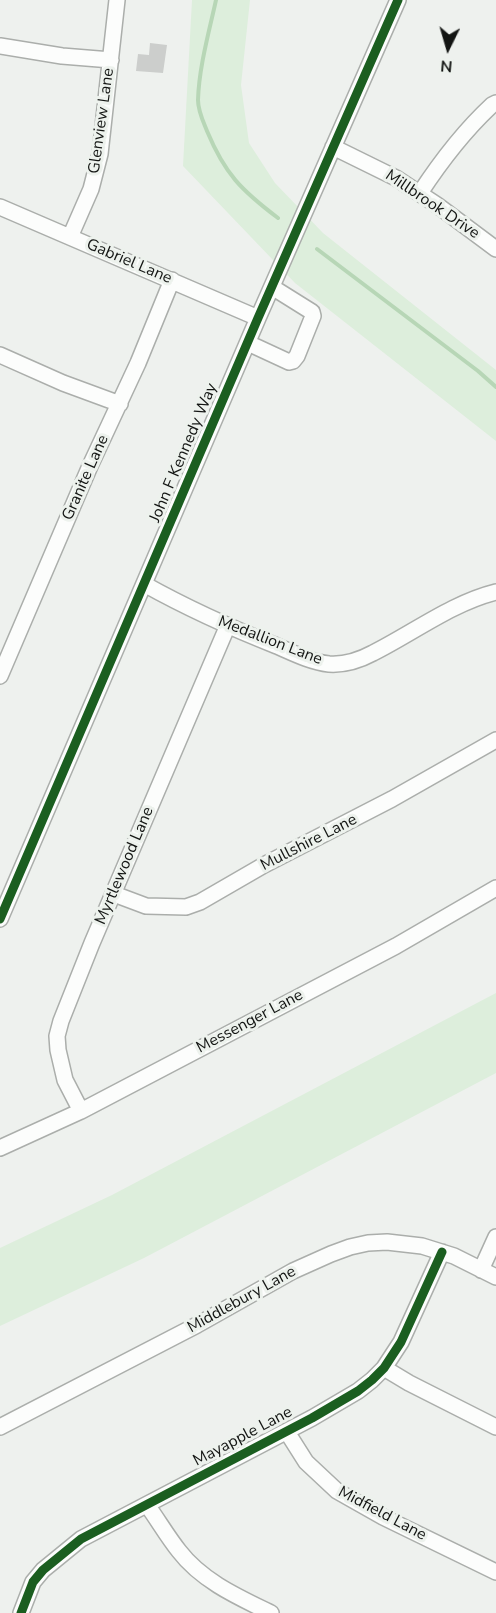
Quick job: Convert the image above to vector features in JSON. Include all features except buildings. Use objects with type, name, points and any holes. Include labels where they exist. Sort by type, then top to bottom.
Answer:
[{"type":"street","name":"Glenview Lane","points":[[70,237],[97,171],[104,135],[117,0]]},
{"type":"street","name":"John F Kennedy Way","points":[[1,911],[398,0]]},
{"type":"street","points":[[0,46],[62,56],[111,60]]},
{"type":"street","points":[[420,193],[442,160],[469,127],[496,103]]},
{"type":"street","name":"Millbrook Drive","points":[[333,147],[396,178],[420,193],[496,249]]},
{"type":"street","name":"Gabriel Lane","points":[[0,207],[258,318]]},
{"type":"street","name":"Granite Lane","points":[[0,676],[172,280]]},
{"type":"street","points":[[248,343],[289,362],[297,356],[313,316],[312,312],[272,287]]},
{"type":"street","points":[[0,355],[63,383],[120,404]]},
{"type":"street","name":"Medallion Lane","points":[[144,584],[184,606],[313,660],[328,664],[343,663],[372,653],[465,603],[496,592]]},
{"type":"street","name":"Myrtlewood Lane","points":[[81,1111],[65,1080],[58,1050],[57,1036],[66,1006],[228,625]]},
{"type":"street","name":"Mullshire Lane","points":[[114,894],[146,906],[186,907],[201,902],[255,870],[392,800],[496,740]]},
{"type":"street","name":"Messenger Lane","points":[[0,1148],[81,1111],[396,946],[496,888]]},
{"type":"street","points":[[481,1270],[496,1237]]},
{"type":"street","name":"Middlebury Lane","points":[[0,1427],[197,1325],[294,1271],[331,1254],[368,1243],[387,1242],[422,1246],[454,1256],[496,1277]]},
{"type":"street","name":"Mayapple Lane","points":[[21,1613],[33,1582],[43,1570],[81,1539],[287,1432],[358,1391],[384,1368],[408,1329],[442,1252]]},
{"type":"street","points":[[384,1368],[496,1427]]},
{"type":"street","name":"Midfield Lane","points":[[287,1432],[306,1462],[337,1491],[383,1517],[496,1572]]},
{"type":"street","points":[[147,1505],[164,1527],[178,1551],[203,1575],[232,1594],[271,1613]]},
{"type":"green space","points":[[192,0],[250,0],[241,85],[249,143],[275,183],[323,233],[496,370],[496,441],[295,283],[183,166]]},
{"type":"green space","points":[[496,993],[496,1073],[144,1258],[0,1326],[0,1248],[112,1195]]},
{"type":"waterway","points":[[216,0],[200,75],[198,100],[200,112],[220,159],[235,180],[278,218]]},
{"type":"waterway","points":[[317,249],[496,387]]},
{"type":"cycle path","points":[[0,919],[258,318],[398,0]]},
{"type":"cycle path","points":[[21,1613],[33,1582],[43,1570],[81,1539],[312,1418],[358,1391],[372,1380],[384,1368],[401,1342],[442,1252]]}]
